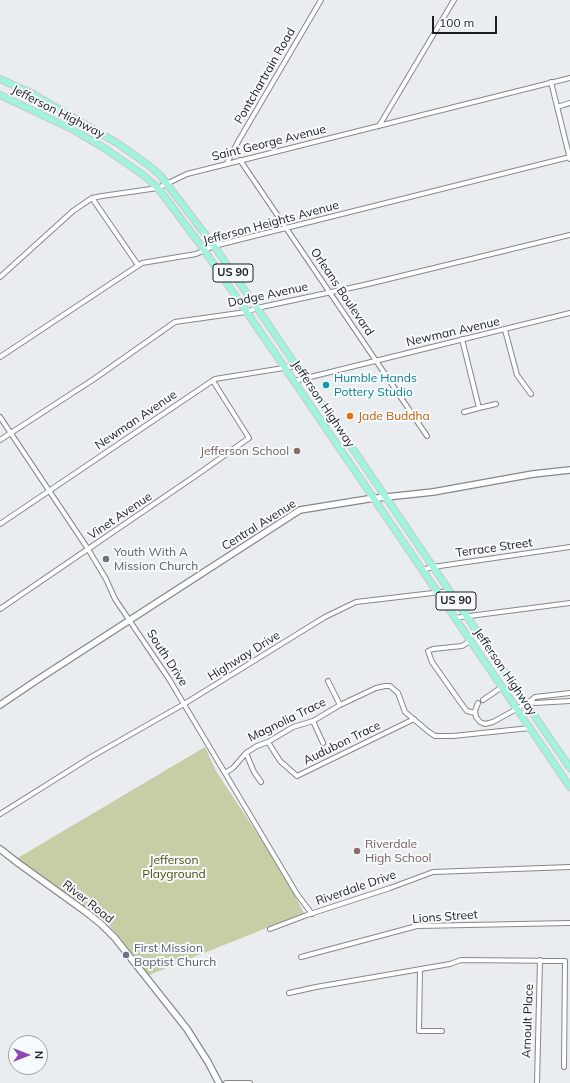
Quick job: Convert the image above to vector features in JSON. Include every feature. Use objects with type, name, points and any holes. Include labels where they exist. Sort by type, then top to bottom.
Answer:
[{"type":"main road","name":"Jefferson Highway","points":[[0,79],[33,94],[117,143],[137,156],[160,175],[167,183],[214,246],[257,308],[466,616],[528,703],[570,768]]},
{"type":"main road","name":"Jefferson Highway","points":[[0,95],[72,129],[130,165],[158,188],[204,250],[570,787]]},
{"type":"main road","points":[[72,129],[77,120]]},
{"type":"main road","name":"Central Avenue","points":[[0,705],[300,510],[433,492],[533,474],[570,470]]},
{"type":"main road","name":"River Road","points":[[0,849],[86,912],[115,938],[187,1029],[220,1083]]},
{"type":"street","name":"Pontchartrain Road","points":[[227,163],[321,0]]},
{"type":"street","points":[[379,126],[454,0]]},
{"type":"street","name":"Saint George Avenue","points":[[0,277],[73,211],[92,198],[108,194],[158,188],[187,174],[227,163],[570,78]]},
{"type":"street","points":[[551,82],[570,158]]},
{"type":"street","points":[[557,107],[570,103]]},
{"type":"street","name":"Jefferson Heights Avenue","points":[[0,357],[138,265],[147,262],[196,254],[214,246],[570,158]]},
{"type":"street","name":"Orleans Boulevard","points":[[240,160],[427,436]]},
{"type":"street","points":[[92,198],[138,265]]},
{"type":"street","name":"Dodge Avenue","points":[[0,440],[94,379],[175,322],[246,312],[257,308],[331,293],[570,235]]},
{"type":"street","name":"Newman Avenue","points":[[294,381],[570,313]]},
{"type":"street","points":[[505,330],[516,375],[531,394]]},
{"type":"street","points":[[462,339],[478,408]]},
{"type":"street","name":"Newman Avenue","points":[[0,524],[215,379],[296,366]]},
{"type":"street","name":"Vinet Avenue","points":[[0,609],[249,438],[213,381]]},
{"type":"street","points":[[464,412],[496,404]]},
{"type":"street","name":"South Drive","points":[[0,417],[88,550],[106,579],[116,599],[169,679],[297,894],[312,914]]},
{"type":"street","name":"Terrace Street","points":[[422,570],[433,567],[570,547]]},
{"type":"street","name":"Highway Drive","points":[[0,814],[91,757],[184,704],[325,617],[356,602],[438,594],[450,591]]},
{"type":"street","points":[[454,618],[570,603]]},
{"type":"street","points":[[470,641],[462,646],[433,649],[428,651],[432,662],[454,694],[467,711],[475,714]]},
{"type":"street","name":"Magnolia Trace","points":[[225,773],[233,768],[246,753],[257,746],[268,742],[293,727],[313,721],[340,705],[328,680]]},
{"type":"street","points":[[340,705],[376,688],[390,686],[398,693],[405,712],[436,736],[453,736],[530,728]]},
{"type":"street","points":[[483,700],[502,687]]},
{"type":"street","points":[[478,704],[475,711],[476,717],[480,722],[485,724],[493,722],[528,703],[535,697],[570,693]]},
{"type":"street","points":[[528,703],[570,700]]},
{"type":"street","name":"Audubon Trace","points":[[268,742],[280,761],[297,776],[414,719]]},
{"type":"street","points":[[313,721],[323,743]]},
{"type":"street","points":[[246,753],[254,772],[261,782]]},
{"type":"street","name":"Riverdale Drive","points":[[270,929],[433,872],[570,867]]},
{"type":"street","name":"Lions Street","points":[[301,957],[417,926],[570,922]]},
{"type":"street","points":[[289,993],[450,964],[461,960],[565,961],[564,1067]]},
{"type":"street","name":"Arnoult Place","points":[[537,1083],[540,960]]},
{"type":"street","points":[[420,969],[419,1030],[442,1031]]},
{"type":"street","points":[[226,1083],[250,1083]]},
{"type":"green space","name":"Jefferson Playground","points":[[205,747],[216,771],[280,868],[304,913],[149,975],[118,935],[104,920],[16,859]]},
{"type":"place","name":"Humble Hands Pottery Studio","points":[[326,385]]},
{"type":"place","name":"Jade Buddha","points":[[350,416]]},
{"type":"place","name":"Jefferson School","points":[[297,451]]},
{"type":"place","name":"Youth With A Mission Church","points":[[106,559]]},
{"type":"place","name":"Riverdale High School","points":[[357,851]]},
{"type":"place","name":"First Mission Baptist Church","points":[[126,955]]}]
